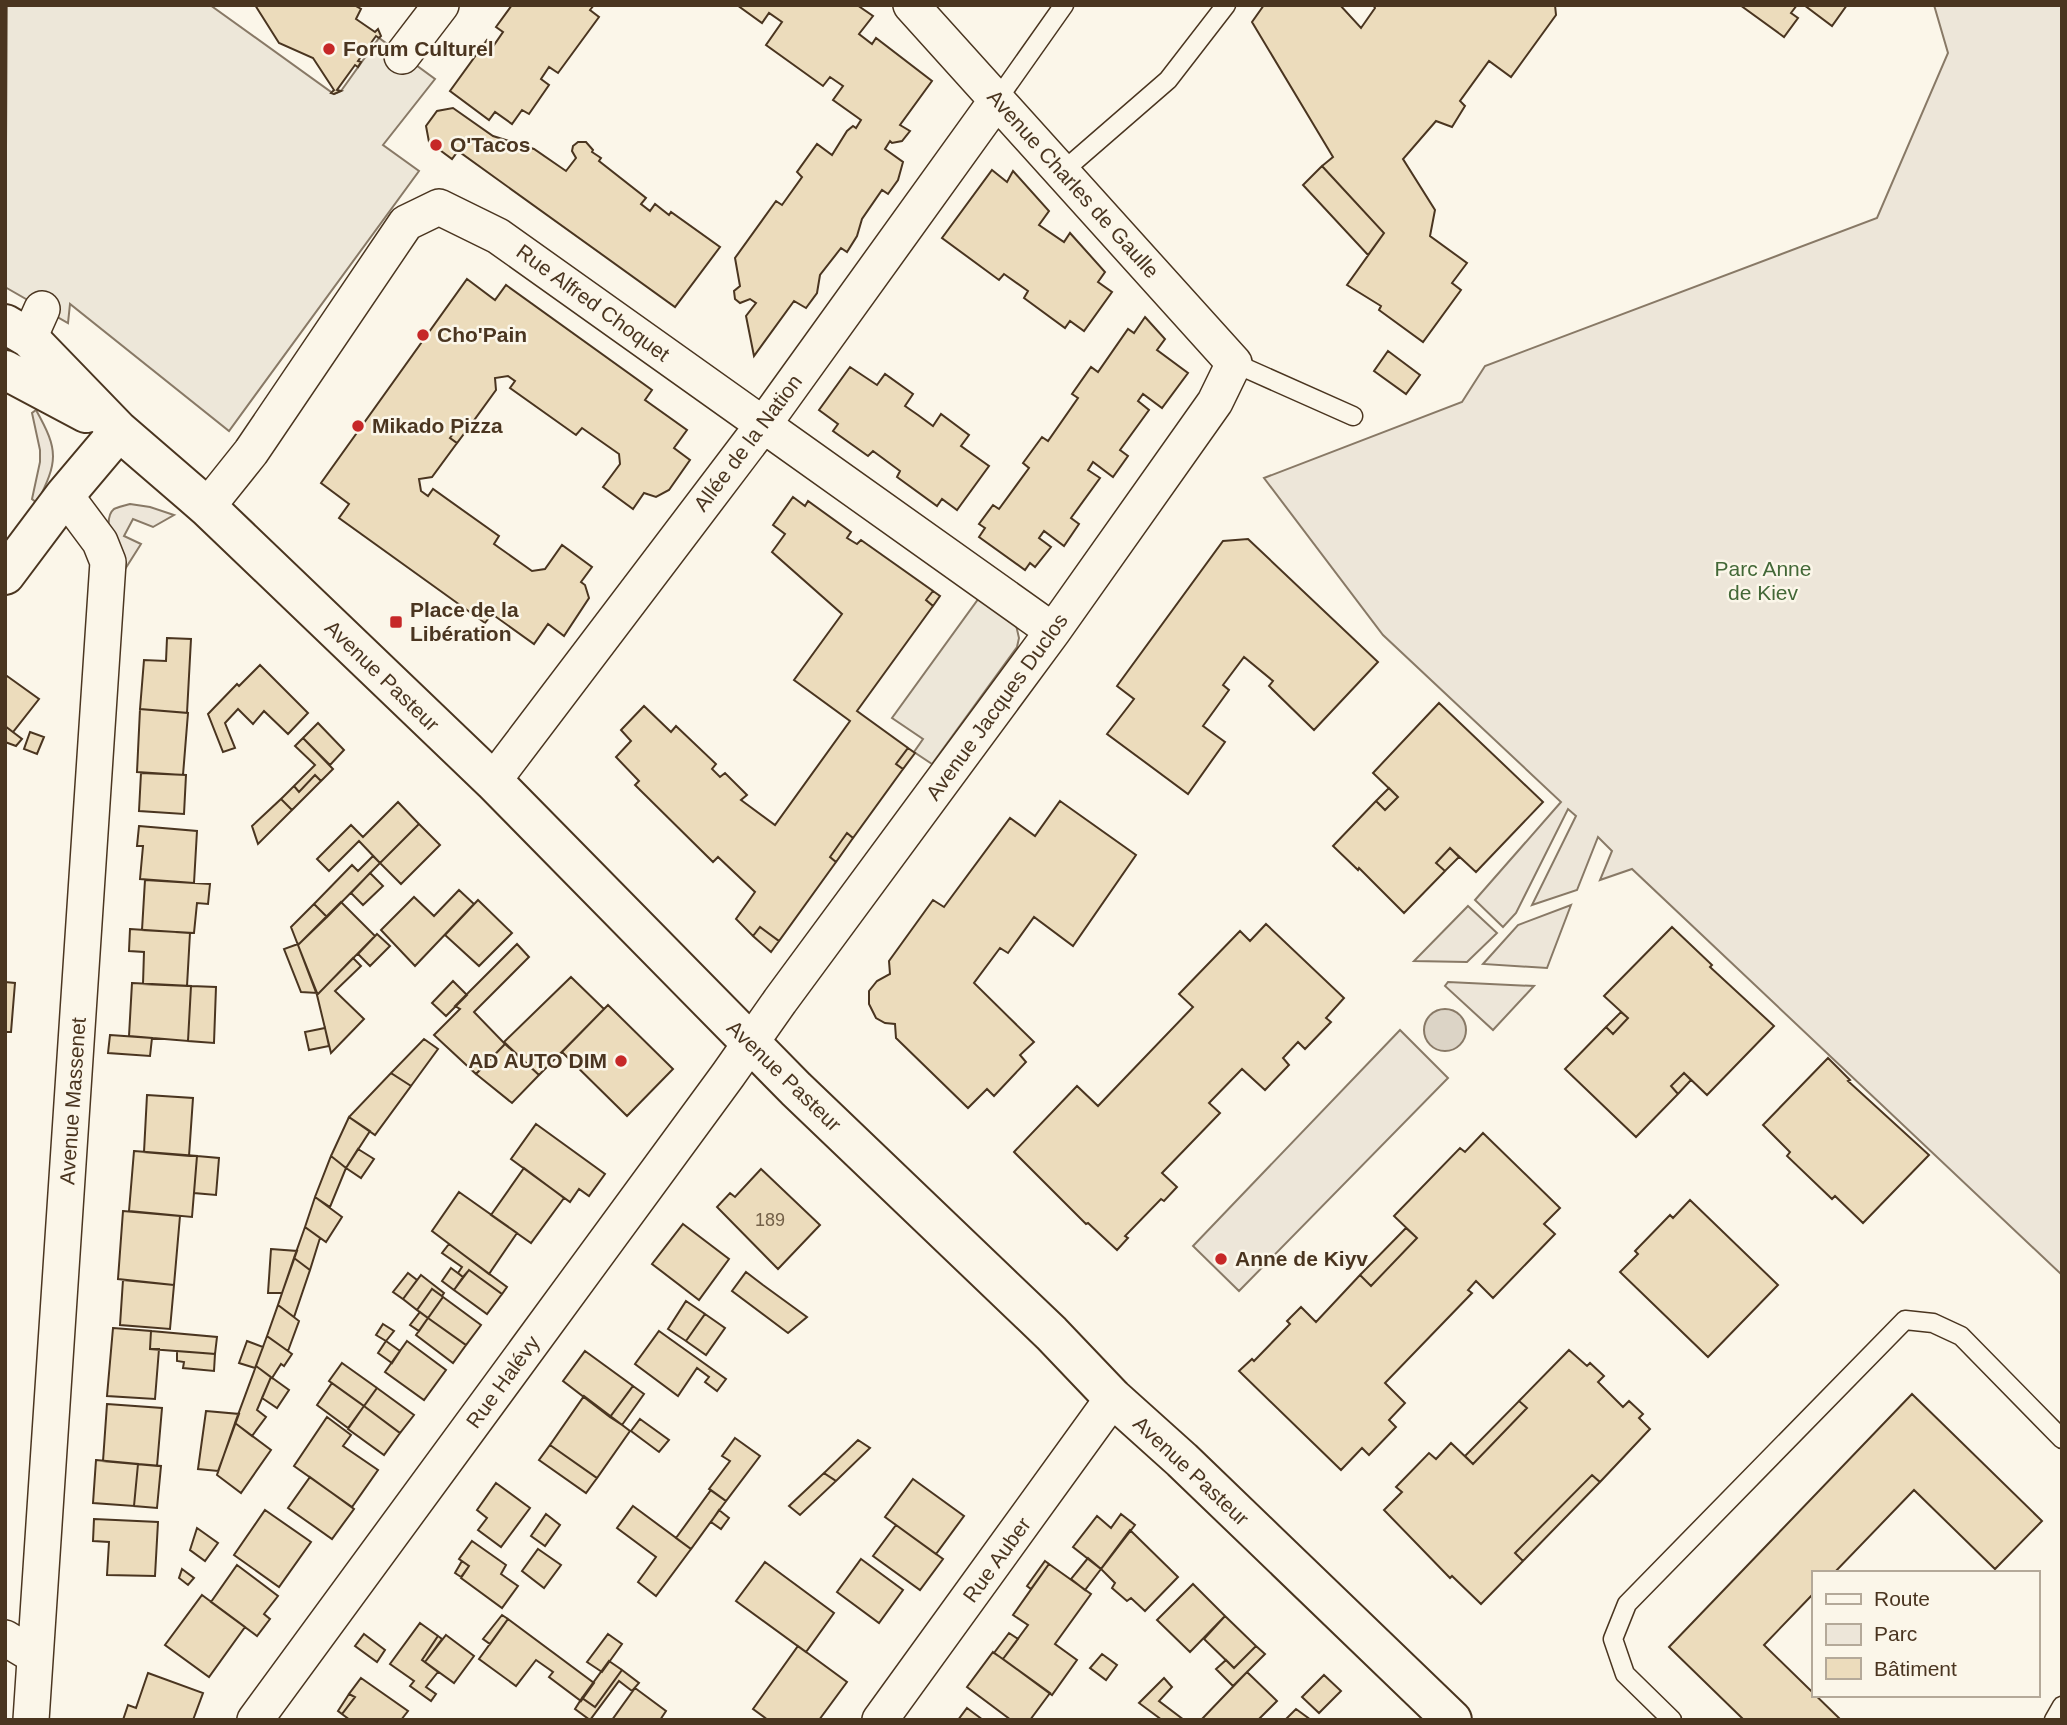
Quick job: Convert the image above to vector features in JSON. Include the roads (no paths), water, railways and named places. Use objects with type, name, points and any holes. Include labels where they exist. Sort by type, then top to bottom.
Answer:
[{"type":"main road","points":[[25,324],[119,431]]},
{"type":"main road","points":[[5,370],[119,431]]},
{"type":"main road","points":[[5,575],[65,495],[119,431]]},
{"type":"main road","name":"Avenue Pasteur","points":[[119,431],[207,507],[493,781],[750,1044],[1051,1334],[1113,1398],[1182,1460],[1452,1720]]},
{"type":"street","points":[[402,56],[441,5]]},
{"type":"street","name":"Avenue Charles de Gaulle","points":[[911,5],[1234,363]]},
{"type":"street","name":"Allée de la Nation","points":[[493,781],[763,425],[998,100]]},
{"type":"street","name":"Rue Alfred Choquet","points":[[207,507],[251,452],[406,223],[439,207],[498,236],[1053,631]]},
{"type":"street","name":"Avenue Jacques Duclos","points":[[750,1044],[1053,631],[1215,402],[1234,363]]},
{"type":"street","name":"Avenue Massenet","points":[[31,1720],[108,562],[100,542],[65,495]]},
{"type":"street","name":"Rue Halévy","points":[[255,1720],[750,1044]]},
{"type":"street","name":"Rue Auber","points":[[880,1720],[1113,1398]]},
{"type":"street","points":[[5,1638],[35,1656]]},
{"type":"lane","points":[[998,100],[1064,5]]},
{"type":"lane","points":[[1062,172],[1168,80],[1226,5]]},
{"type":"lane","points":[[1234,363],[1353,416]]},
{"type":"lane","points":[[1672,1720],[1625,1674],[1613,1639],[1628,1604],[1905,1320],[1933,1323],[1961,1336],[2062,1439]]},
{"type":"lane","points":[[2054,1720],[2062,1706]]},
{"type":"place","name":"Forum Culturel","points":[[329,49]]},
{"type":"place","name":"O'Tacos","points":[[436,145]]},
{"type":"place","name":"Cho'Pain","points":[[423,335]]},
{"type":"place","name":"Mikado Pizza","points":[[358,426]]},
{"type":"place","name":"Place de la Libération","points":[[396,622]]},
{"type":"place","name":"AD AUTO DIM","points":[[621,1061]]},
{"type":"place","name":"Anne de Kiyv","points":[[1221,1259]]},
{"type":"park label","name":"Parc Anne de Kiev","points":[[1763,581]]}]
